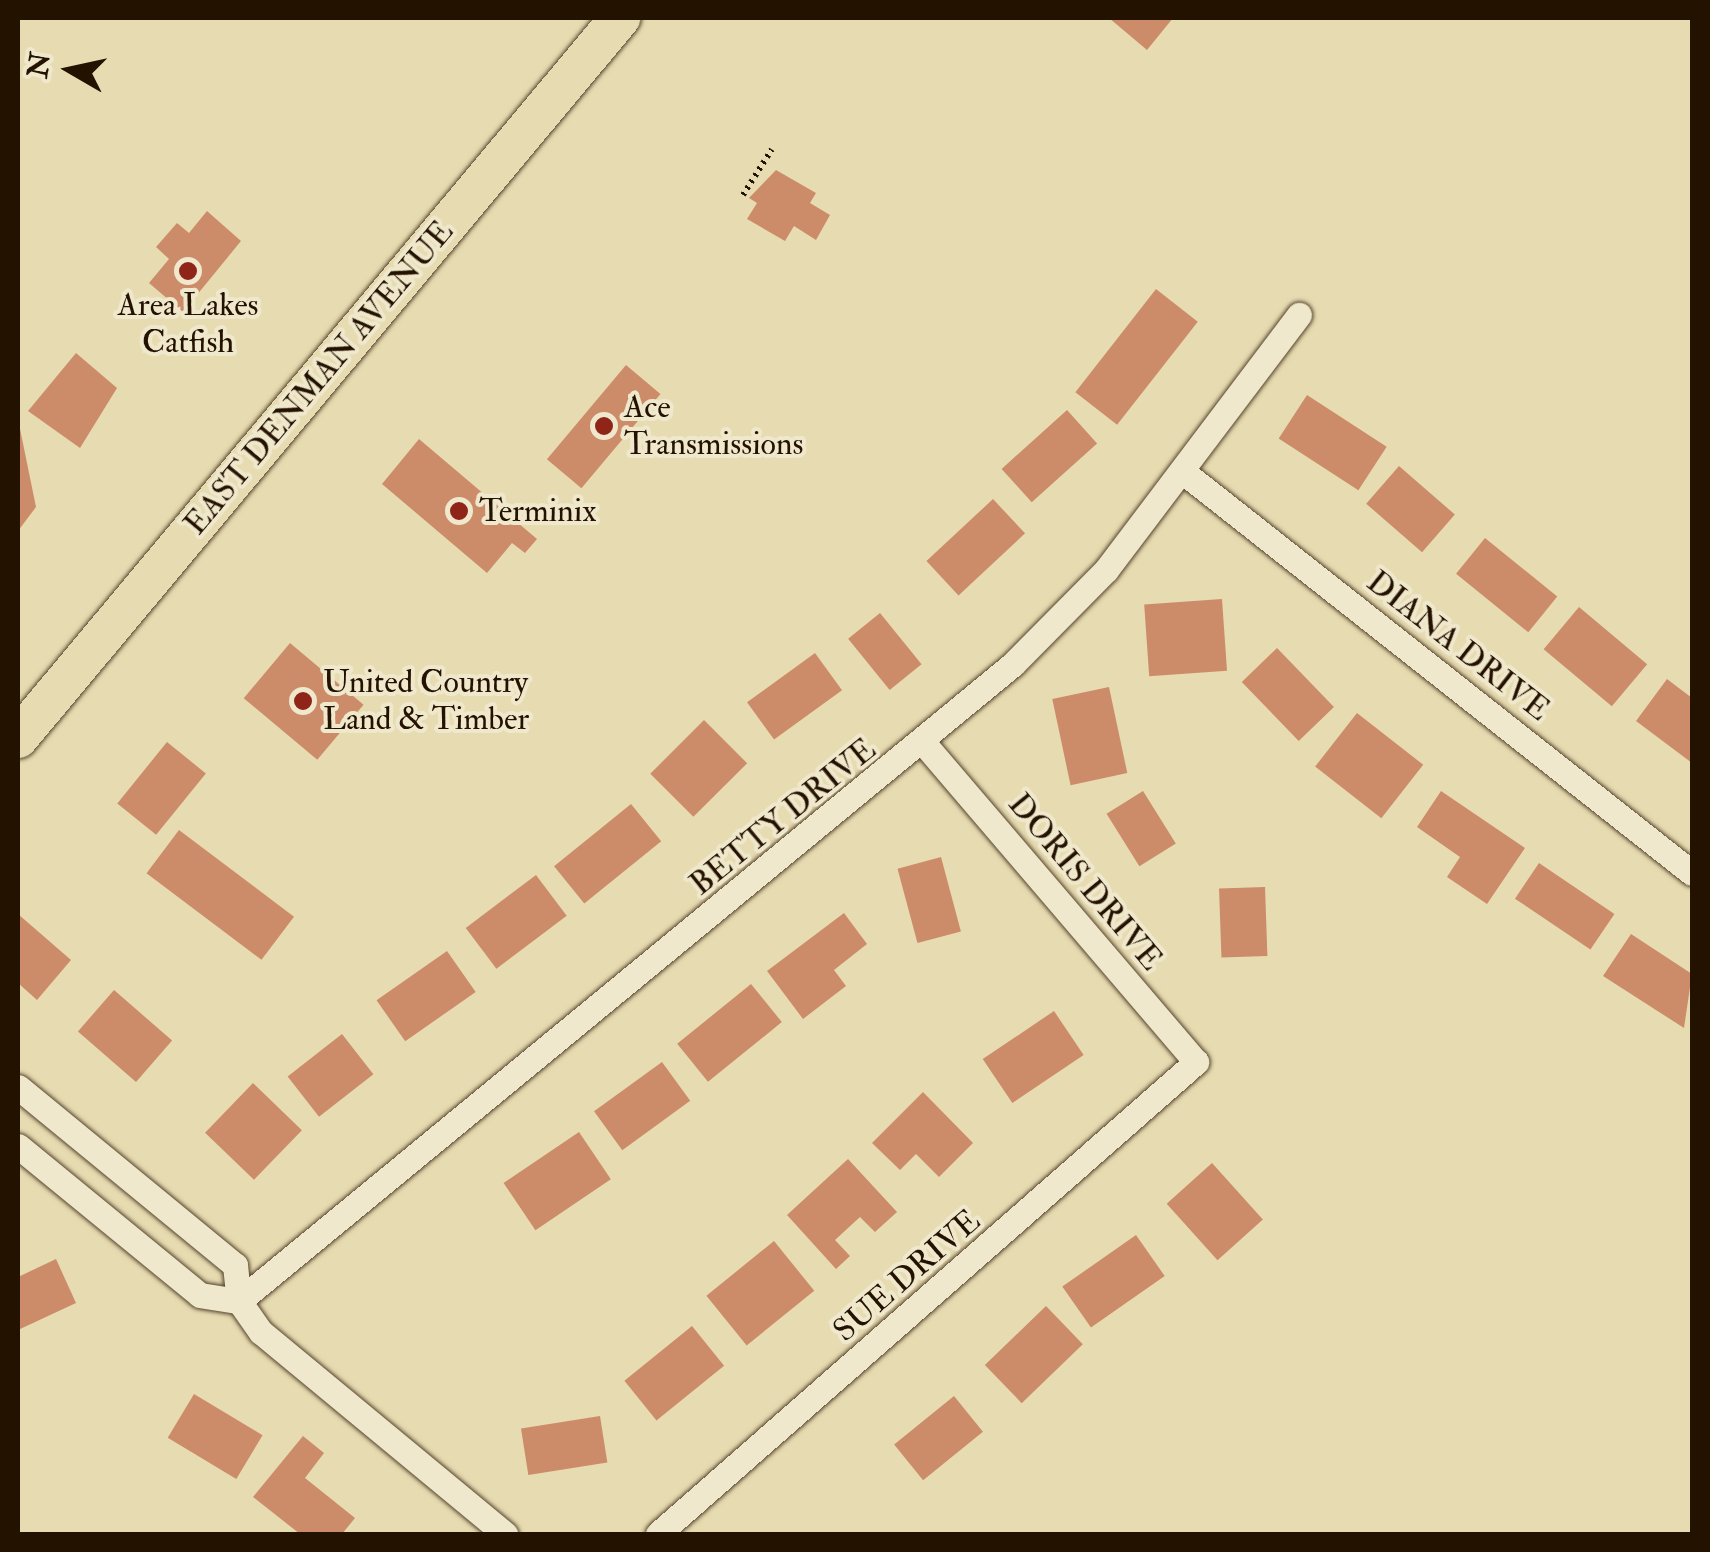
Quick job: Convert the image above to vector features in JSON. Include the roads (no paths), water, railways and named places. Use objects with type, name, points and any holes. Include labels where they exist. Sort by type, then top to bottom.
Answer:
[{"type":"main road","name":"EAST DENMAN AVENUE","points":[[18,738],[620,18]]},
{"type":"street","name":"BETTY DRIVE","points":[[239,1301],[924,744],[1106,570],[1299,315]]},
{"type":"street","name":"DIANA DRIVE","points":[[1182,471],[1692,872]]},
{"type":"street","name":"DORIS DRIVE","points":[[924,744],[1196,1062]]},
{"type":"street","name":"SUE DRIVE","points":[[658,1534],[1196,1062]]},
{"type":"street","points":[[18,1088],[234,1265],[239,1301],[261,1332],[505,1534]]},
{"type":"street","points":[[18,1146],[200,1295],[239,1301]]},
{"type":"place","name":"Area Lakes Catfish","points":[[188,271]]},
{"type":"place","name":"Ace Transmissions","points":[[604,426]]},
{"type":"place","name":"Terminix","points":[[459,511]]},
{"type":"place","name":"United Country Land & Timber","points":[[303,701]]}]
